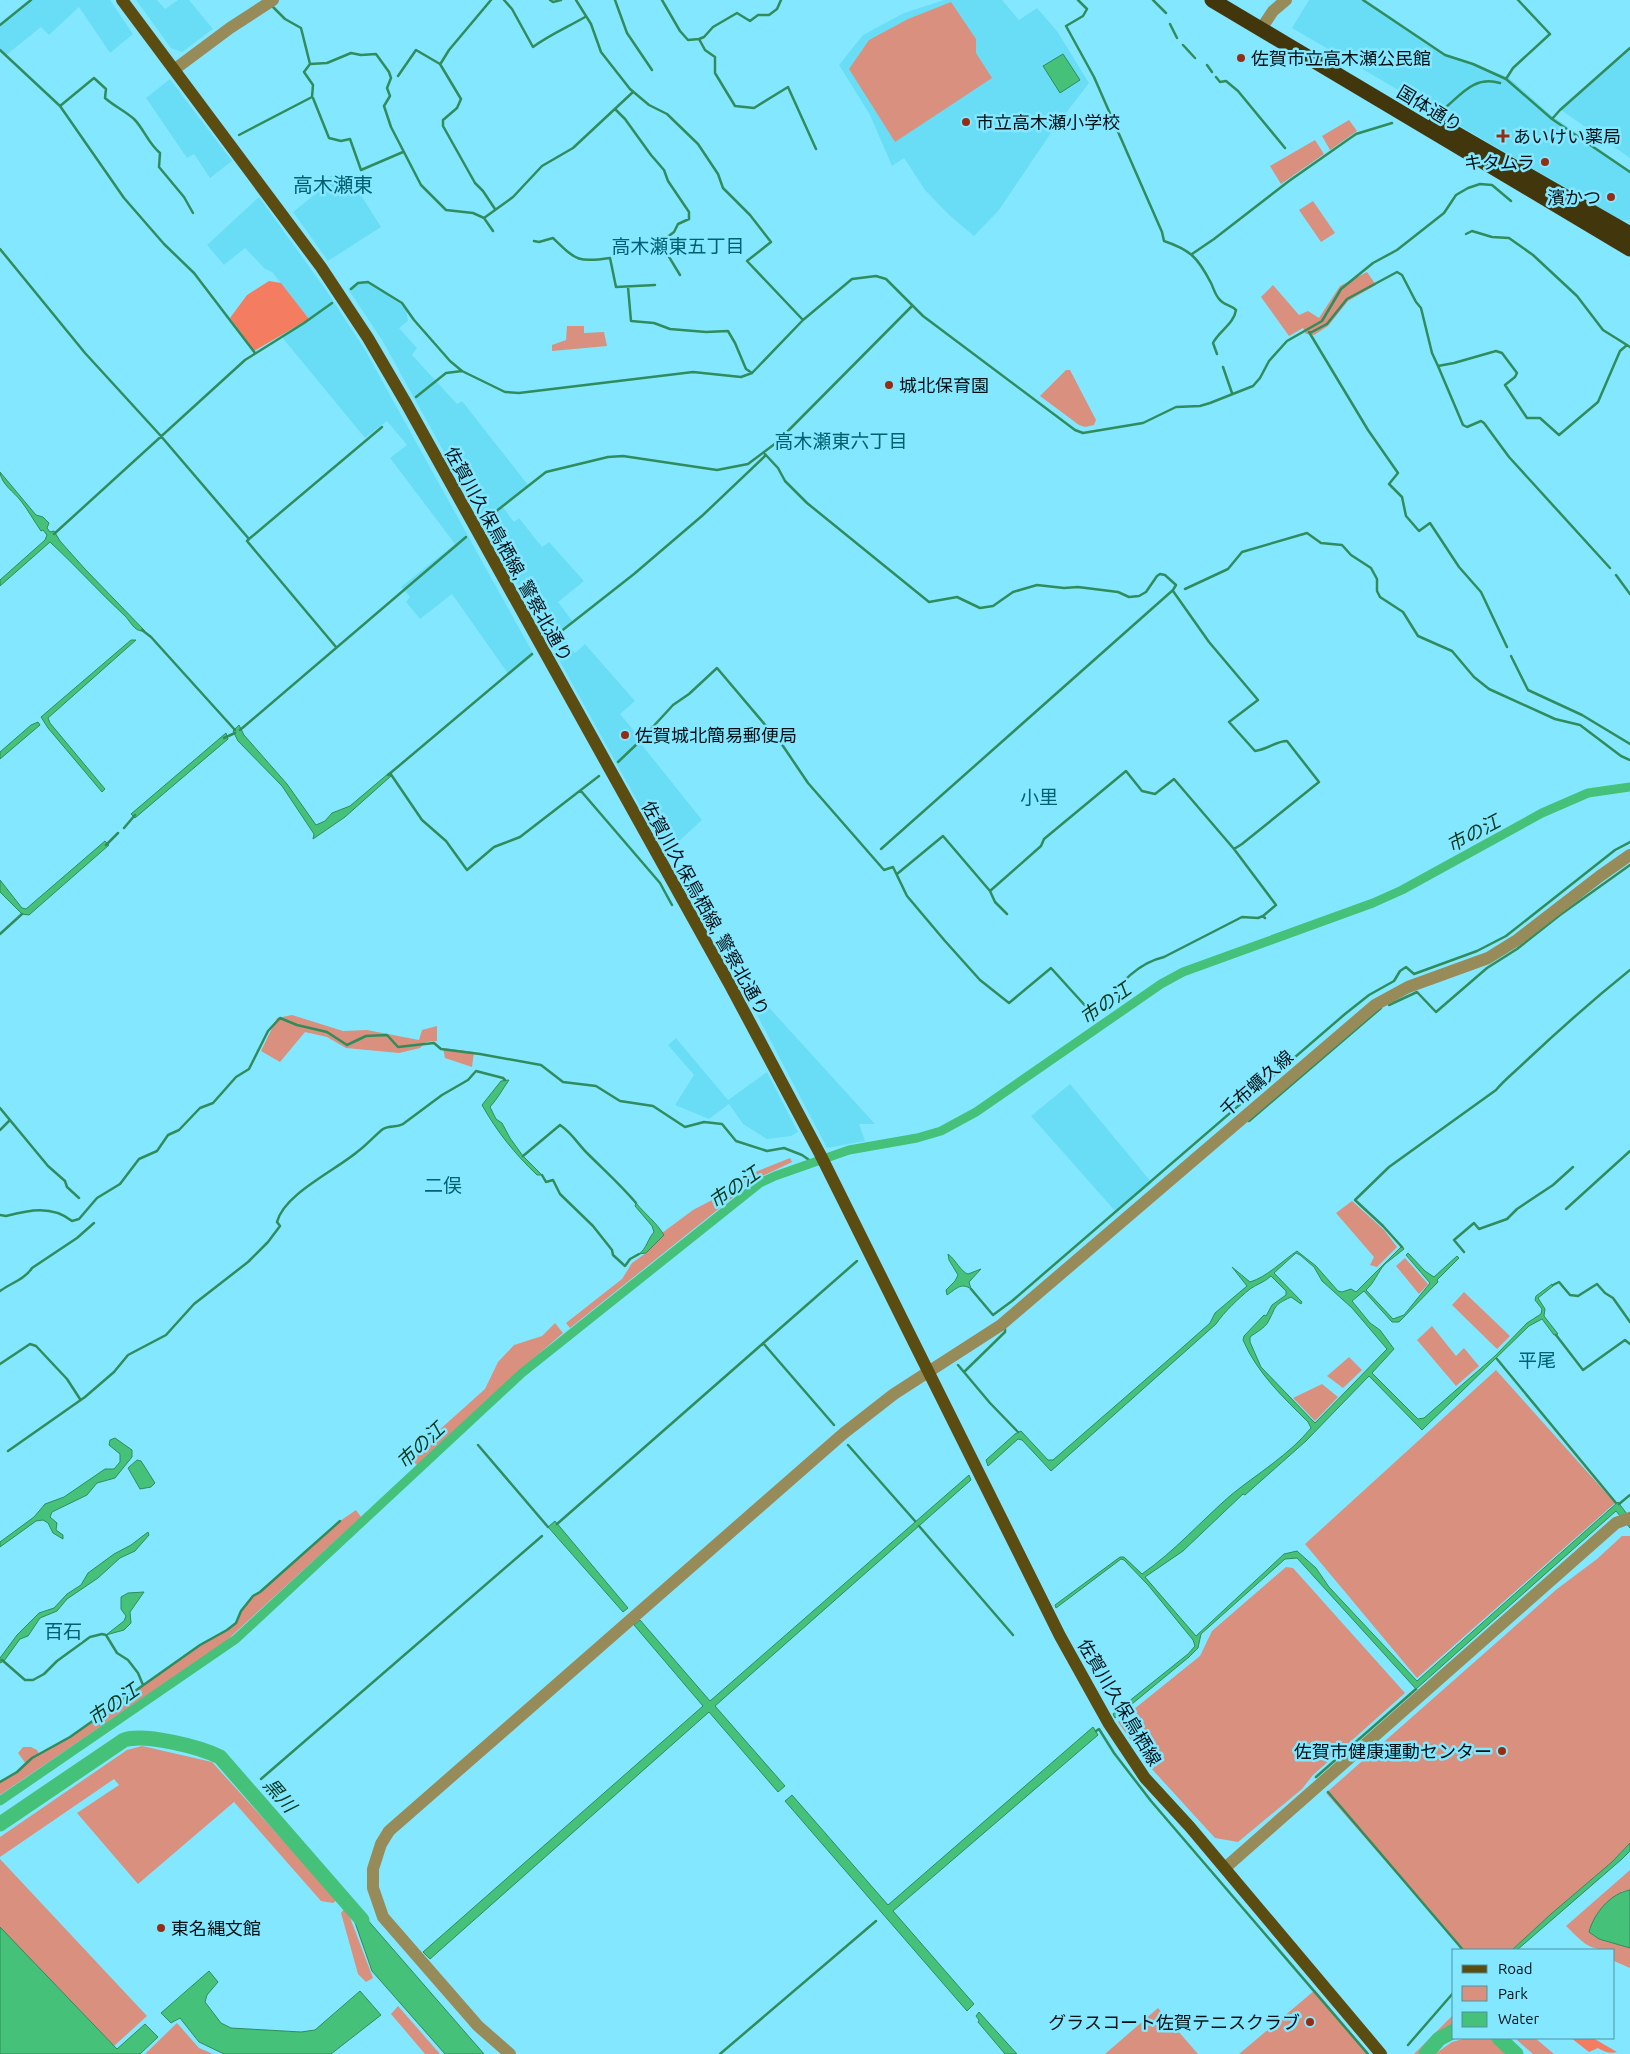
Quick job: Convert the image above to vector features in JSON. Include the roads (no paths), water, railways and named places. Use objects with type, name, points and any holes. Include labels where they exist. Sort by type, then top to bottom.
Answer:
[{"type":"highway","name":"国体通り","points":[[1212,0],[1263,25],[1394,97],[1630,234]]},
{"type":"highway","name":"国体通り","points":[[1230,0],[1263,25],[1630,249]]},
{"type":"main road","name":"佐賀川久保鳥栖線, 警察北通り","points":[[122,0],[321,267],[368,338],[485,542],[593,742],[730,985],[822,1159],[928,1373]]},
{"type":"main road","name":"佐賀川久保鳥栖線","points":[[928,1373],[1060,1636],[1109,1724],[1144,1778],[1190,1827],[1381,2054]]},
{"type":"street","points":[[1263,25],[1273,10],[1286,0]]},
{"type":"street","points":[[175,69],[230,28],[269,3]]},
{"type":"street","name":"千布蠣久線","points":[[510,2054],[466,2013],[383,1917],[373,1888],[373,1869],[380,1844],[389,1832],[844,1433],[894,1394],[1000,1325],[1375,1005],[1408,987],[1488,958],[1517,940],[1630,855]]},
{"type":"street","points":[[1225,1868],[1625,1520]]},
{"type":"water","points":[[1063,54],[1080,80],[1060,93],[1043,66]]},
{"type":"water","points":[[0,472],[36,515],[43,517],[49,523],[47,528],[50,532],[54,531],[60,541],[85,569],[145,631],[134,628],[125,616],[50,542],[0,586],[0,580],[45,540],[47,535],[43,530],[41,531],[21,501],[5,484]]},
{"type":"water","points":[[131,640],[136,640],[48,718],[50,723],[105,789],[102,792],[48,728],[41,717]]},
{"type":"water","points":[[38,722],[40,725],[0,759],[0,752],[31,725]]},
{"type":"water","points":[[239,725],[244,735],[287,784],[316,825],[325,821],[332,813],[350,806],[389,773],[391,776],[345,817],[313,839],[314,834],[282,786],[238,741],[233,731]]},
{"type":"water","points":[[226,733],[228,739],[135,818],[131,814]]},
{"type":"water","points":[[105,841],[109,845],[29,915],[22,914],[0,892],[0,880],[22,908],[26,909]]},
{"type":"water","points":[[509,1080],[490,1107],[496,1119],[502,1123],[523,1156],[542,1175],[537,1175],[514,1151],[482,1105],[501,1081]]},
{"type":"water","points":[[636,1203],[664,1235],[646,1253],[639,1254],[654,1232],[652,1226],[635,1206]]},
{"type":"water","points":[[1402,1246],[1404,1249],[1385,1264],[1366,1290],[1393,1319],[1404,1315],[1430,1283],[1406,1255],[1408,1253],[1425,1271],[1434,1277],[1457,1256],[1459,1258],[1399,1322],[1392,1322],[1364,1291],[1352,1301],[1370,1323],[1380,1330],[1394,1349],[1372,1373],[1418,1419],[1424,1418],[1495,1356],[1527,1323],[1541,1314],[1542,1309],[1535,1300],[1536,1296],[1552,1284],[1553,1286],[1538,1298],[1545,1309],[1544,1316],[1558,1334],[1554,1335],[1542,1319],[1529,1326],[1422,1430],[1369,1376],[1306,1441],[1245,1495],[1243,1494],[1183,1551],[1145,1577],[1196,1636],[1284,1554],[1297,1551],[1316,1568],[1329,1587],[1417,1681],[1618,1502],[1630,1518],[1630,1528],[1616,1511],[1416,1689],[1297,1558],[1285,1559],[1201,1634],[1198,1648],[1189,1657],[1115,1718],[1113,1714],[1188,1654],[1195,1646],[1193,1640],[1148,1585],[1121,1559],[1056,1608],[1055,1605],[1120,1557],[1124,1557],[1142,1574],[1177,1546],[1231,1495],[1293,1447],[1311,1428],[1308,1422],[1263,1374],[1243,1340],[1244,1336],[1264,1315],[1266,1316],[1272,1305],[1286,1295],[1286,1291],[1271,1276],[1250,1289],[1223,1314],[1216,1324],[1051,1471],[1022,1440],[1018,1439],[988,1466],[986,1460],[1015,1434],[1021,1431],[1048,1460],[1053,1460],[1210,1323],[1215,1313],[1247,1286],[1232,1267],[1250,1282],[1268,1273],[1297,1251],[1316,1266],[1338,1291],[1342,1292],[1351,1289],[1356,1292]],"holes":[[[1296,1253],[1314,1267],[1322,1281],[1352,1308],[1387,1349],[1315,1423],[1261,1367],[1250,1342],[1250,1337],[1267,1324],[1276,1307],[1281,1302],[1291,1297],[1301,1304],[1302,1302],[1274,1273]]]},
{"type":"water","points":[[948,1254],[968,1274],[981,1269],[969,1282],[971,1289],[961,1286],[947,1295],[946,1290],[958,1275],[949,1260]]},
{"type":"water","points":[[115,1438],[132,1450],[132,1457],[115,1478],[97,1483],[87,1495],[52,1512],[50,1517],[57,1523],[56,1530],[63,1535],[63,1539],[53,1533],[48,1523],[43,1520],[36,1521],[0,1547],[0,1542],[34,1517],[45,1504],[64,1497],[105,1469],[114,1469],[120,1462],[120,1454],[109,1445],[110,1440]]},
{"type":"water","points":[[137,1460],[141,1461],[155,1483],[151,1487],[140,1489],[128,1468]]},
{"type":"water","points":[[969,1475],[971,1480],[715,1706],[785,1786],[778,1792],[709,1712],[430,1959],[423,1952],[703,1706],[634,1625],[640,1620],[710,1701]]},
{"type":"water","points":[[555,1521],[628,1608],[623,1612],[548,1527]]},
{"type":"water","points":[[148,1532],[149,1535],[135,1551],[120,1558],[98,1578],[67,1599],[57,1611],[40,1618],[28,1636],[20,1639],[4,1661],[0,1663],[0,1658],[17,1635],[39,1613],[54,1608],[67,1594],[81,1585],[88,1573]]},
{"type":"water","points":[[144,1592],[130,1612],[131,1623],[124,1630],[106,1635],[124,1621],[126,1616],[121,1609],[121,1597],[128,1593]]},
{"type":"water","points":[[1093,1727],[1098,1735],[893,1911],[974,2004],[967,2011],[785,1801],[792,1795],[888,1905]]},
{"type":"water","points":[[1630,1843],[1630,1851],[1622,1859],[1518,1949],[1513,1949],[1551,1914],[1612,1862]]},
{"type":"water","points":[[1630,1890],[1630,1948],[1599,1939],[1589,1932],[1591,1925],[1604,1905],[1616,1895]]},
{"type":"water","points":[[352,1902],[484,2054],[445,2054],[372,1971],[352,1914],[347,1908]]},
{"type":"water","points":[[0,1927],[117,2049],[145,2024],[158,2037],[140,2054],[0,2054]]},
{"type":"water","points":[[209,1971],[218,1982],[207,1995],[205,2002],[221,2023],[231,2028],[301,2032],[315,2030],[360,1991],[381,2015],[331,2054],[224,2054],[199,2042],[180,2018],[171,2023],[161,2013]]},
{"type":"water","points":[[979,2012],[1017,2054],[1005,2054],[978,2022],[979,2020],[976,2016]]},
{"type":"waterway","points":[[0,25],[31,0]]},
{"type":"waterway","points":[[441,63],[449,50],[491,0]]},
{"type":"waterway","points":[[504,0],[512,9],[533,47],[585,17]]},
{"type":"waterway","points":[[550,0],[553,2],[561,0]]},
{"type":"waterway","points":[[576,0],[591,24],[601,52],[630,89],[649,105],[667,114],[698,144],[718,174],[723,188],[750,215],[771,242],[747,261],[803,320]]},
{"type":"waterway","points":[[615,0],[627,33],[652,70]]},
{"type":"waterway","points":[[662,0],[680,31],[688,40],[699,39],[705,50],[715,57],[715,73],[735,106],[754,108],[788,87],[816,149]]},
{"type":"waterway","points":[[699,39],[704,37],[713,27],[737,13],[750,21],[758,15],[769,15],[777,9],[781,0]]},
{"type":"waterway","points":[[1078,0],[1087,9],[1083,16],[1066,26],[1094,77],[1162,232],[1164,241],[1181,248],[1193,256],[1202,267],[1218,298],[1236,310],[1235,315],[1213,343],[1217,354]]},
{"type":"waterway","points":[[1153,0],[1166,13]]},
{"type":"waterway","points":[[1363,0],[1445,55],[1473,64],[1506,79],[1552,119],[1630,172]]},
{"type":"waterway","points":[[1506,79],[1513,68],[1550,34],[1518,0]]},
{"type":"waterway","points":[[273,7],[285,19],[301,28],[310,64]]},
{"type":"waterway","points":[[1170,24],[1177,38]]},
{"type":"waterway","points":[[1183,45],[1195,58]]},
{"type":"waterway","points":[[1552,119],[1630,48]]},
{"type":"waterway","points":[[0,50],[60,106],[124,198],[164,244],[194,273],[255,353]]},
{"type":"waterway","points":[[398,76],[416,50],[440,64],[461,99],[457,108],[443,120],[443,126],[475,183],[495,209]]},
{"type":"waterway","points":[[239,135],[312,97],[313,85],[304,72],[310,64],[327,63],[351,53],[361,55],[376,54],[391,78],[387,88],[390,96],[384,106],[391,127],[421,185],[446,210],[473,213],[484,218],[493,231]]},
{"type":"waterway","points":[[1207,65],[1212,72]]},
{"type":"waterway","points":[[1216,77],[1220,82],[1226,81],[1238,91],[1285,148]]},
{"type":"waterway","points":[[60,106],[94,78],[106,89],[105,98],[134,119],[141,127],[152,145],[160,153],[159,167],[184,197],[193,213]]},
{"type":"waterway","points":[[1440,112],[1460,94],[1474,85],[1490,81],[1500,83]]},
{"type":"waterway","points":[[484,218],[513,197],[542,166],[573,148],[633,92]]},
{"type":"waterway","points":[[313,98],[329,138],[341,141],[350,139],[361,170],[403,152]]},
{"type":"waterway","points":[[616,110],[664,170],[668,181],[689,212],[689,219],[678,224],[674,232],[662,241],[663,247],[680,275]]},
{"type":"waterway","points":[[1192,254],[1289,181],[1356,134],[1392,123]]},
{"type":"waterway","points":[[351,289],[358,283],[368,282],[402,303],[414,320],[450,361],[462,371],[505,392],[519,393],[693,372],[741,377],[752,373],[803,320],[852,279],[876,276],[886,279],[923,316],[1075,430],[1083,433],[1143,423],[1176,407],[1200,406],[1253,386],[1260,378],[1269,361],[1287,341],[1322,321],[1341,289],[1373,263],[1397,250],[1444,213],[1456,195],[1480,184],[1492,185],[1511,201]]},
{"type":"waterway","points":[[1466,234],[1472,231],[1492,237],[1509,238],[1533,255],[1577,296],[1603,330],[1627,345]]},
{"type":"waterway","points":[[534,241],[539,242],[553,238],[572,255],[584,260],[610,258],[616,287],[655,285]]},
{"type":"waterway","points":[[0,249],[85,353],[160,435],[249,539],[247,541],[336,647]]},
{"type":"waterway","points":[[1310,333],[1327,324],[1347,299],[1397,272],[1402,275],[1421,308],[1432,353],[1438,366],[1496,351],[1502,353],[1517,373],[1505,385],[1527,418],[1540,418],[1559,435],[1598,402],[1620,351],[1627,345],[1630,347]]},
{"type":"waterway","points":[[628,287],[631,321],[654,323],[670,329],[706,332],[728,331],[746,369],[752,373]]},
{"type":"waterway","points":[[54,534],[245,360],[332,303]]},
{"type":"waterway","points":[[485,520],[546,472],[608,457],[623,456],[717,470],[748,464],[776,443],[912,306]]},
{"type":"waterway","points":[[1309,332],[1368,430],[1398,473],[1389,484],[1402,497],[1406,516],[1419,531],[1430,523],[1459,567],[1481,592],[1507,647]]},
{"type":"waterway","points":[[1438,366],[1463,425],[1467,427],[1481,421],[1484,423],[1509,457],[1610,568]]},
{"type":"waterway","points":[[1223,367],[1232,393]]},
{"type":"waterway","points":[[416,397],[446,373],[462,371]]},
{"type":"waterway","points":[[249,539],[382,427]]},
{"type":"waterway","points":[[764,453],[778,468],[785,481],[807,503],[929,602],[957,597],[980,608],[993,606],[1013,592],[1037,585],[1064,588],[1078,587],[1118,592],[1129,597],[1139,596],[1146,592],[1160,574],[1165,575],[1176,585],[1173,590],[881,849]]},
{"type":"waterway","points":[[550,640],[634,574],[703,515],[766,455]]},
{"type":"waterway","points":[[1185,589],[1228,569],[1242,552],[1307,533],[1321,543],[1342,545],[1351,555],[1371,568],[1377,579],[1377,591],[1380,597],[1403,612],[1418,636],[1452,651],[1474,677],[1489,689],[1555,719],[1580,725],[1621,756],[1630,760]]},
{"type":"waterway","points":[[240,730],[466,537]]},
{"type":"waterway","points":[[1616,575],[1630,594]]},
{"type":"waterway","points":[[1173,591],[1209,642],[1258,700],[1229,722],[1255,751],[1287,741],[1319,782],[1234,849]]},
{"type":"waterway","points":[[142,630],[151,637],[235,730]]},
{"type":"waterway","points":[[388,775],[532,654]]},
{"type":"waterway","points":[[1511,656],[1528,690],[1582,715],[1630,744]]},
{"type":"waterway","points":[[618,762],[673,705],[689,694],[717,668],[783,746],[808,783],[884,870],[893,867],[907,896],[945,941],[980,980],[1009,1003],[1051,968],[1090,1011],[1095,1014],[1117,988],[1143,966],[1242,917],[1258,918],[1263,916],[1265,918]]},
{"type":"waterway","points":[[224,738],[235,733]]},
{"type":"waterway","points":[[990,891],[1041,846],[1044,839],[1126,771],[1142,791],[1155,794],[1174,779],[1234,849],[1276,905],[1263,916]]},
{"type":"waterway","points":[[390,773],[422,820],[446,841],[467,870],[494,847],[520,837],[599,776]]},
{"type":"waterway","name":"市の江","points":[[0,1801],[236,1639],[522,1373],[760,1183],[849,1150],[917,1138],[941,1131],[976,1112],[1161,984],[1183,972],[1373,903],[1402,890],[1542,813],[1588,793],[1630,787]]},
{"type":"waterway","points":[[581,791],[660,883],[672,905]]},
{"type":"waterway","points":[[124,828],[135,815]]},
{"type":"waterway","points":[[106,845],[118,833]]},
{"type":"waterway","points":[[897,874],[943,836],[990,891],[995,902],[1007,914]]},
{"type":"waterway","points":[[971,1289],[993,1315],[1012,1301],[1345,1014],[1369,995],[1394,981],[1400,971],[1406,967],[1414,974],[1477,951],[1506,936],[1615,850],[1630,842]]},
{"type":"waterway","points":[[1389,1005],[1417,992],[1436,1012],[1487,968],[1517,949],[1560,915],[1630,865]]},
{"type":"waterway","points":[[0,934],[22,914]]},
{"type":"waterway","points":[[1402,1247],[1355,1200],[1389,1167],[1496,1090],[1564,1026],[1630,970]]},
{"type":"waterway","points":[[1249,1121],[1381,1008]]},
{"type":"waterway","points":[[0,1215],[6,1216],[40,1210],[56,1213],[72,1221],[79,1219],[97,1198],[120,1184],[139,1159],[157,1151],[168,1135],[179,1130],[200,1108],[213,1103],[236,1077],[249,1069],[268,1031],[280,1018],[297,1025],[327,1032],[347,1045],[366,1036],[387,1035],[398,1047],[434,1043],[441,1049],[541,1065],[563,1082],[596,1086],[620,1101],[653,1106],[685,1127],[704,1122],[722,1124],[736,1141],[767,1151],[784,1148],[802,1155],[812,1162]]},
{"type":"waterway","points":[[8,1451],[85,1397],[114,1372],[128,1355],[166,1335],[194,1304],[248,1262],[268,1242],[280,1226],[277,1222],[282,1212],[300,1192],[348,1159],[383,1129],[403,1124],[442,1095],[468,1080],[476,1071],[505,1080]]},
{"type":"waterway","points":[[0,1108],[48,1166],[65,1181],[67,1187],[79,1198]]},
{"type":"waterway","points":[[0,1130],[10,1120]]},
{"type":"waterway","points":[[523,1156],[560,1125],[568,1131],[636,1203]]},
{"type":"waterway","points":[[1566,1209],[1630,1151]]},
{"type":"waterway","points":[[1464,1252],[1454,1240],[1474,1223],[1479,1229],[1507,1219],[1517,1209],[1553,1185],[1573,1167]]},
{"type":"waterway","points":[[542,1175],[546,1182],[553,1180],[560,1194],[593,1226],[612,1250],[613,1255],[625,1266],[630,1259],[639,1254]]},
{"type":"waterway","points":[[0,1291],[22,1278],[32,1268],[77,1238],[94,1223]]},
{"type":"waterway","points":[[557,1524],[857,1261]]},
{"type":"waterway","points":[[1553,1285],[1559,1282],[1570,1295],[1578,1296],[1597,1284],[1605,1293],[1613,1298],[1630,1322]]},
{"type":"waterway","points":[[964,1372],[1005,1332],[1005,1329]]},
{"type":"waterway","points":[[1556,1335],[1583,1370],[1625,1340],[1630,1344]]},
{"type":"waterway","points":[[763,1343],[834,1425]]},
{"type":"waterway","points":[[0,1364],[30,1344],[36,1346],[67,1379],[80,1399]]},
{"type":"waterway","points":[[1497,1359],[1616,1503]]},
{"type":"waterway","points":[[958,1365],[990,1403],[1018,1432]]},
{"type":"waterway","points":[[478,1445],[548,1527]]},
{"type":"waterway","points":[[848,1445],[915,1521]]},
{"type":"waterway","points":[[1619,1504],[1630,1495]]},
{"type":"waterway","points":[[0,1782],[17,1772],[32,1758],[70,1737],[200,1645],[227,1630],[236,1623],[241,1611],[253,1596],[260,1592],[340,1521]]},
{"type":"waterway","points":[[919,1526],[1013,1635]]},
{"type":"waterway","points":[[261,1779],[542,1536]]},
{"type":"waterway","points":[[2,1660],[25,1680],[33,1680],[44,1674],[57,1661],[90,1637],[102,1634],[106,1635],[117,1653],[128,1660],[138,1673],[143,1685]]},
{"type":"waterway","points":[[1316,1777],[1416,1689]]},
{"type":"waterway","points":[[1096,1731],[1099,1729],[1114,1753],[1151,1801],[1368,2054]]},
{"type":"waterway","name":"黒川","points":[[0,1824],[124,1740],[145,1738],[186,1745],[220,1757],[362,1920]]},
{"type":"waterway","points":[[1328,1792],[1462,1949]]},
{"type":"waterway","points":[[720,2054],[876,1921]]},
{"type":"waterway","points":[[1408,2045],[1452,1994]]},
{"type":"waterway","name":"黒川","points":[[1426,2054],[1439,2039],[1452,2032]]},
{"type":"waterway","name":"黒川","points":[[1500,2039],[1516,2054]]},
{"type":"place","name":"佐賀市立高木瀬公民館","points":[[1241,58]]},
{"type":"place","name":"市立高木瀬小学校","points":[[966,122]]},
{"type":"place","name":"あいけい薬局","points":[[1503,136]]},
{"type":"place","name":"キタムラ","points":[[1545,162]]},
{"type":"place","name":"濱かつ","points":[[1611,197]]},
{"type":"place","name":"城北保育園","points":[[889,385]]},
{"type":"place","name":"佐賀城北簡易郵便局","points":[[625,735]]},
{"type":"place","name":"佐賀市健康運動センター","points":[[1502,1751]]},
{"type":"place","name":"東名縄文館","points":[[161,1928]]},
{"type":"place","name":"グラスコート佐賀テニスクラブ","points":[[1310,2022]]},
{"type":"district","name":"高木瀬東","points":[[333,184]]},
{"type":"district","name":"高木瀬東五丁目","points":[[678,246]]},
{"type":"district","name":"高木瀬東六丁目","points":[[841,441]]},
{"type":"district","name":"小里","points":[[1039,797]]},
{"type":"district","name":"二俣","points":[[443,1185]]},
{"type":"district","name":"平尾","points":[[1537,1360]]},
{"type":"district","name":"百石","points":[[63,1631]]}]
